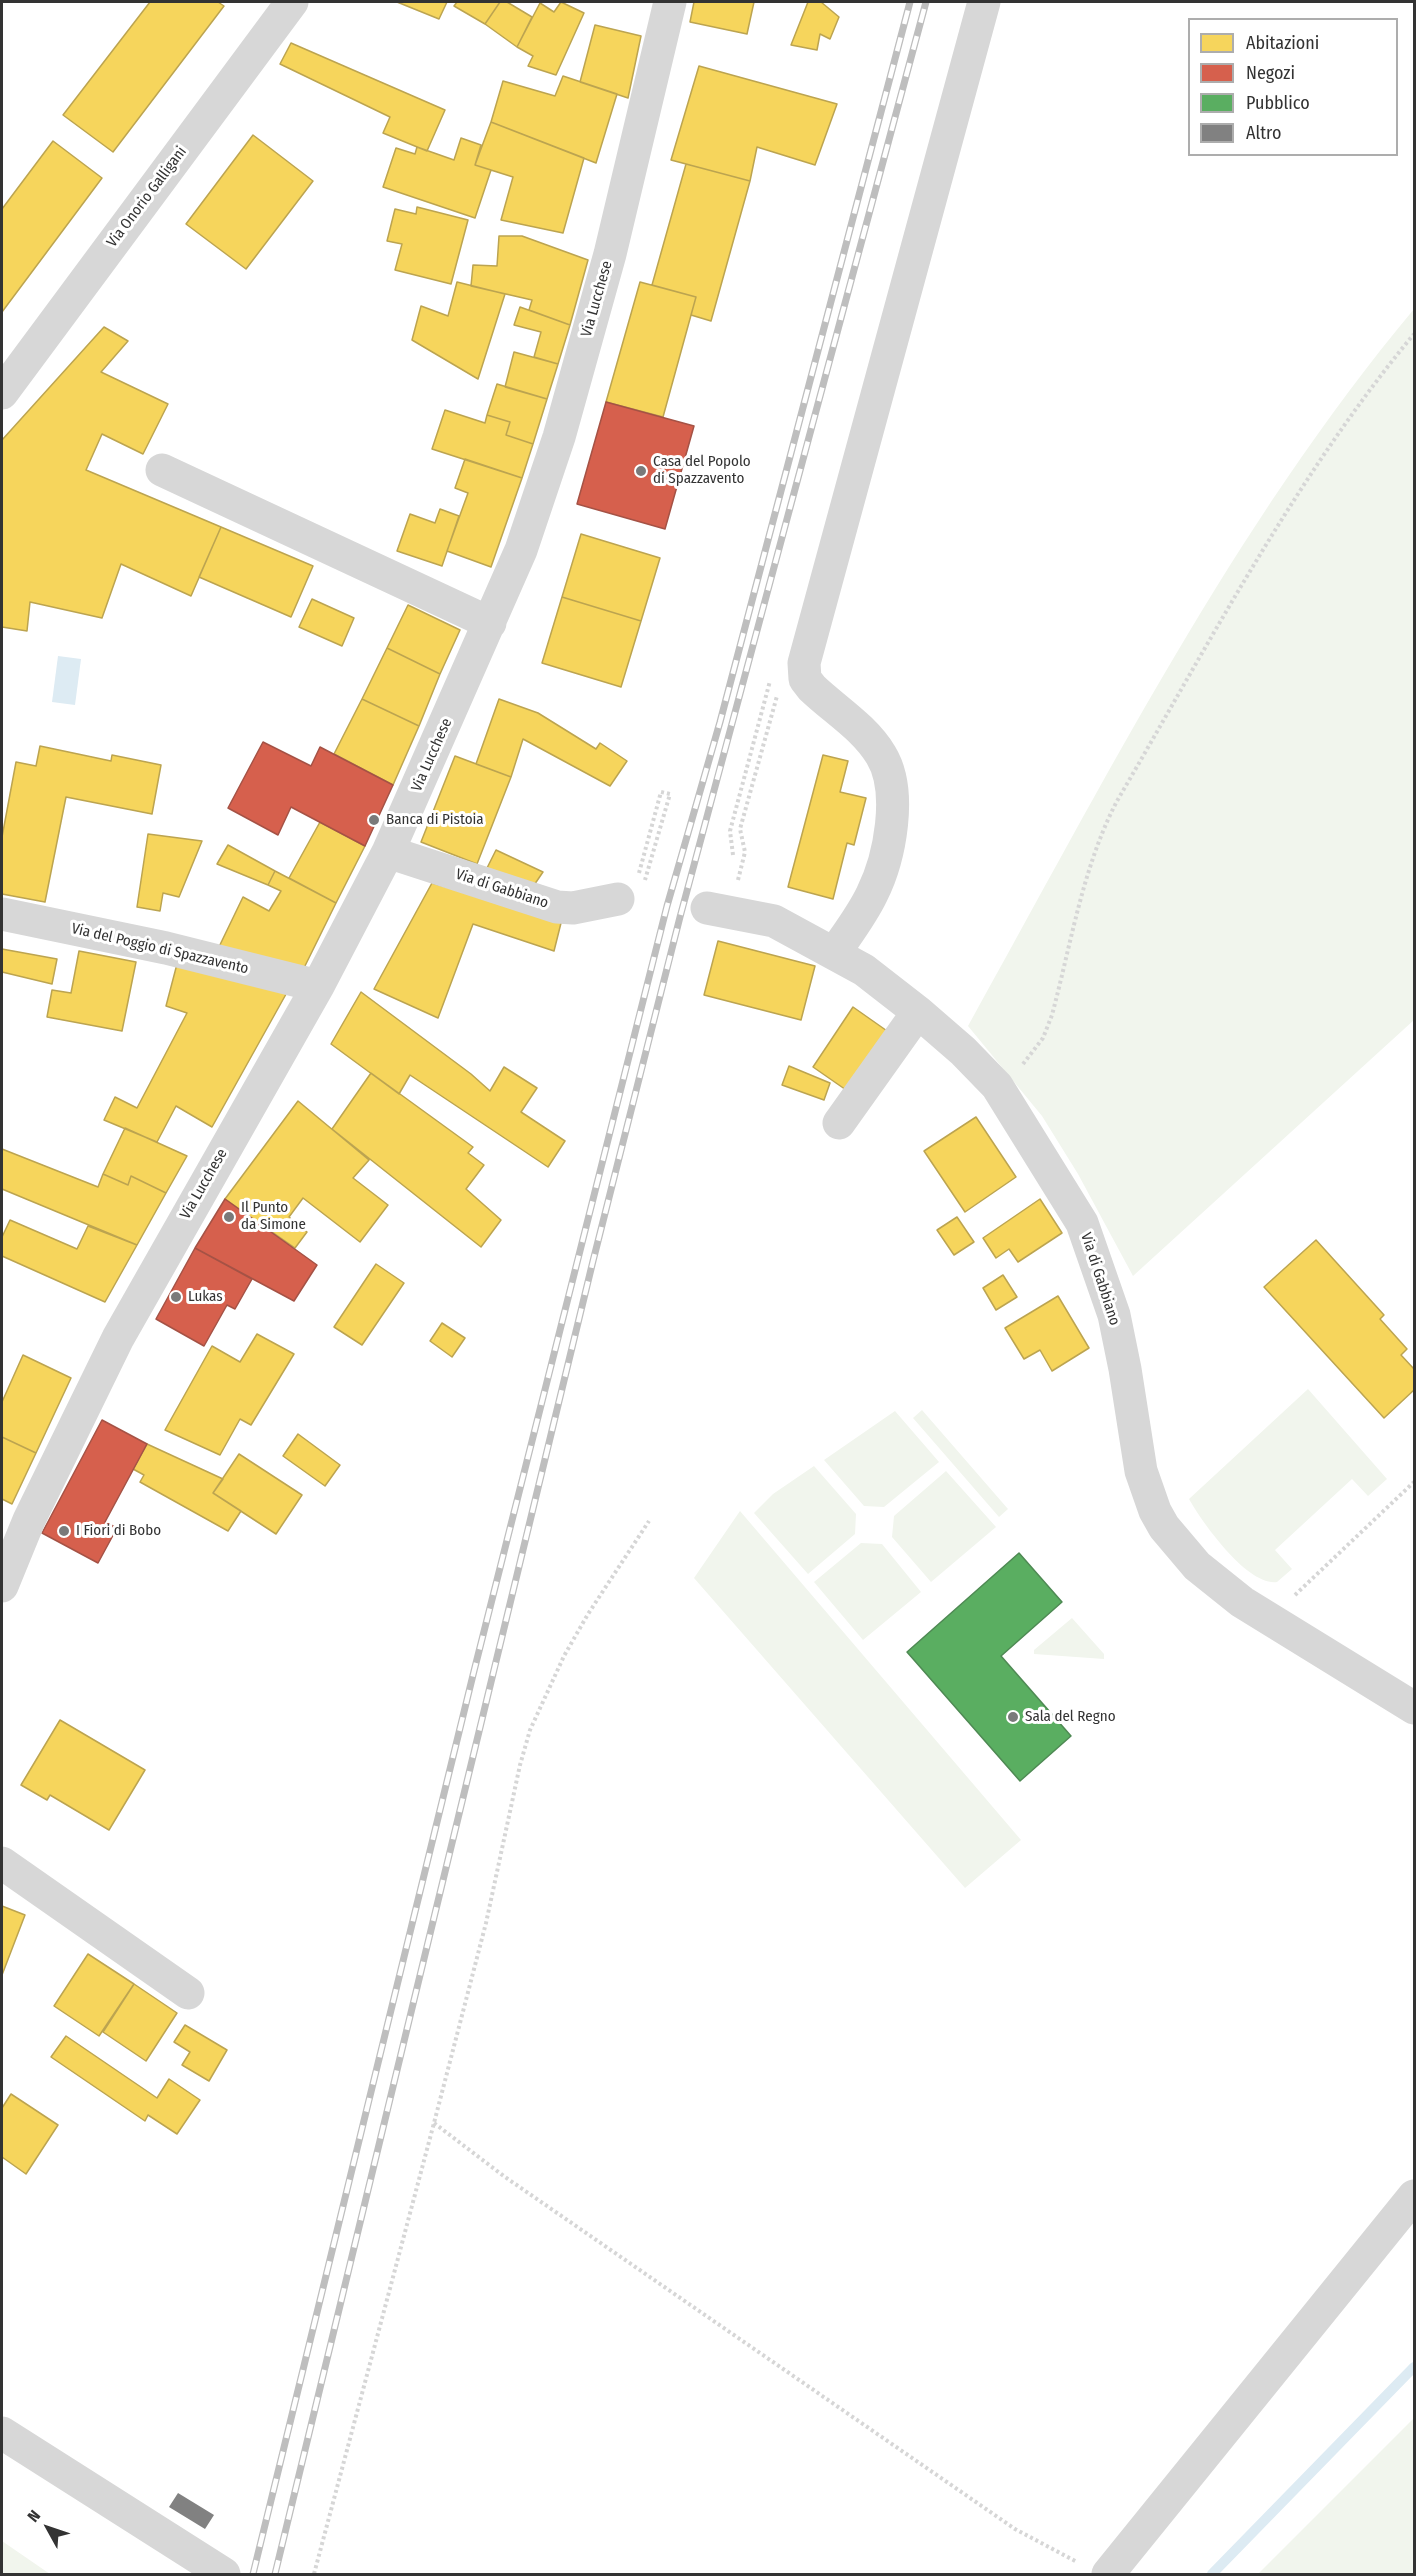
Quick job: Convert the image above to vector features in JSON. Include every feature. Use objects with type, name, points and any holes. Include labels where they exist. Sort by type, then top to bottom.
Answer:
[{"type":"street","name":"Via Onorio Galligani","points":[[2,393],[292,2]]},
{"type":"street","points":[[835,952],[864,910],[880,874],[892,816],[892,780],[881,756],[868,737],[812,688],[805,679],[804,663],[984,2]]},
{"type":"street","name":"Via Lucchese","points":[[2,1586],[29,1520],[118,1338],[318,986],[388,852],[490,623],[531,523],[559,437],[610,254],[660,4]]},
{"type":"street","points":[[162,470],[490,623]]},
{"type":"street","name":"Via di Gabbiano","points":[[388,852],[557,907],[573,908],[628,887]]},
{"type":"street","name":"Via di Gabbiano","points":[[719,910],[774,921],[835,952],[888,987],[963,1051],[997,1086],[1082,1223],[1113,1315],[1125,1369],[1141,1471],[1155,1511],[1181,1549],[1197,1566],[1242,1602],[1414,1708]]},
{"type":"street","name":"Via del Poggio di Spazzavento","points":[[2,914],[166,948],[318,986]]},
{"type":"street","points":[[839,1123],[918,1012]]},
{"type":"street","points":[[2,1863],[188,1994]]},
{"type":"street","points":[[1096,2570],[1414,2196]]},
{"type":"street","points":[[2,2433],[224,2574]]},
{"type":"path","points":[[997,1086],[1032,1056],[1043,1038],[1052,1015],[1093,859],[1106,824],[1118,801],[1202,650],[1277,530],[1376,381],[1414,334]]},
{"type":"path","points":[[733,855],[730,831],[771,676]]},
{"type":"path","points":[[719,910],[746,852],[740,829],[778,692]]},
{"type":"path","points":[[661,792],[670,794],[639,902],[628,887],[661,792]]},
{"type":"path","points":[[1269,1618],[1414,1482]]},
{"type":"path","points":[[314,2574],[486,1923],[520,1765],[530,1730],[564,1656],[583,1622],[649,1521]]},
{"type":"path","points":[[434,2123],[505,2177],[1014,2529],[1096,2570]]},
{"type":"shaded area","points":[[1414,309],[1414,1020],[1133,1276],[1078,1174],[1042,1116],[968,1026],[1122,748],[1229,566],[1287,478],[1348,392]]},
{"type":"shaded area","points":[[58,656],[81,659],[75,705],[52,702]]},
{"type":"shaded area","points":[[1308,1389],[1387,1479],[1368,1496],[1352,1479],[1275,1550],[1292,1569],[1277,1582],[1265,1581],[1239,1564],[1204,1522],[1189,1499]]},
{"type":"shaded area","points":[[922,1410],[1008,1509],[999,1517],[913,1418]]},
{"type":"shaded area","points":[[895,1411],[939,1462],[884,1507],[864,1506],[824,1460]]},
{"type":"shaded area","points":[[814,1466],[856,1514],[855,1534],[808,1574],[754,1513],[773,1494]]},
{"type":"shaded area","points":[[946,1471],[996,1527],[931,1582],[892,1537],[894,1516]]},
{"type":"shaded area","points":[[740,1511],[1021,1840],[965,1888],[694,1578]]},
{"type":"shaded area","points":[[861,1543],[882,1544],[921,1592],[863,1640],[814,1582]]},
{"type":"shaded area","points":[[1072,1618],[1104,1654],[1104,1659],[1034,1654],[1034,1650]]},
{"type":"shaded area","points":[[1414,2418],[1414,2574],[1258,2574]]},
{"type":"shaded area","points":[[2,2541],[50,2574],[2,2574]]},
{"type":"building: Abitazioni","points":[[150,2],[218,2],[224,6],[113,152],[63,115]]},
{"type":"building: Abitazioni","points":[[397,2],[447,2],[439,19]]},
{"type":"building: Abitazioni","points":[[457,2],[500,2],[485,24],[454,6]]},
{"type":"building: Abitazioni","points":[[500,2],[507,2],[532,17],[517,47],[485,24]]},
{"type":"building: Abitazioni","points":[[561,2],[584,13],[556,75],[528,66],[533,56],[517,47],[540,3],[554,12]]},
{"type":"building: Abitazioni","points":[[694,2],[754,2],[747,34],[690,22]]},
{"type":"building: Abitazioni","points":[[808,2],[821,2],[839,17],[830,39],[820,34],[817,50],[791,45]]},
{"type":"building: Abitazioni","points":[[595,25],[641,36],[628,98],[580,82]]},
{"type":"building: Abitazioni","points":[[291,43],[445,110],[427,151],[383,133],[390,117],[280,64]]},
{"type":"building: Abitazioni","points":[[699,66],[837,104],[815,165],[757,147],[750,181],[671,160]]},
{"type":"building: Abitazioni","points":[[563,76],[617,94],[596,163],[491,122],[503,81],[555,96]]},
{"type":"building: Abitazioni","points":[[491,122],[584,158],[563,233],[501,220],[513,177],[475,165]]},
{"type":"building: Abitazioni","points":[[253,135],[313,181],[246,269],[186,224]]},
{"type":"building: Abitazioni","points":[[461,138],[481,145],[475,165],[491,170],[475,218],[383,187],[396,148],[415,154],[417,147],[454,160]]},
{"type":"building: Abitazioni","points":[[53,141],[102,178],[2,312],[2,209]]},
{"type":"building: Abitazioni","points":[[686,164],[750,181],[711,321],[691,315],[696,297],[652,285]]},
{"type":"building: Abitazioni","points":[[417,207],[468,220],[451,284],[395,270],[402,244],[387,241],[395,209],[416,214]]},
{"type":"building: Abitazioni","points":[[499,236],[522,236],[588,260],[570,325],[529,310],[532,300],[471,286],[473,265],[497,266]]},
{"type":"building: Abitazioni","points":[[457,282],[505,294],[478,379],[412,340],[421,306],[448,316]]},
{"type":"building: Abitazioni","points":[[640,282],[696,297],[663,417],[606,402]]},
{"type":"building: Abitazioni","points":[[520,307],[570,325],[558,364],[534,357],[541,332],[514,325]]},
{"type":"building: Abitazioni","points":[[104,327],[128,341],[101,372],[168,404],[143,454],[102,434],[86,470],[221,527],[191,596],[121,564],[102,618],[30,602],[27,631],[2,627],[2,440]]},
{"type":"building: Abitazioni","points":[[514,352],[558,364],[547,399],[505,387]]},
{"type":"building: Abitazioni","points":[[497,384],[547,399],[533,444],[506,435],[510,422],[487,415]]},
{"type":"building: Abitazioni","points":[[445,410],[485,423],[487,415],[510,422],[506,435],[533,444],[522,478],[432,449]]},
{"type":"building: Abitazioni","points":[[465,459],[522,478],[491,567],[447,551],[468,493],[455,488]]},
{"type":"building: Abitazioni","points":[[440,509],[459,516],[442,566],[397,551],[410,514],[435,523]]},
{"type":"building: Abitazioni","points":[[221,527],[313,566],[291,617],[199,577]]},
{"type":"building: Abitazioni","points":[[581,534],[660,558],[641,621],[562,597]]},
{"type":"building: Abitazioni","points":[[562,597],[641,621],[621,687],[542,663]]},
{"type":"building: Abitazioni","points":[[312,599],[354,618],[342,646],[299,627]]},
{"type":"building: Abitazioni","points":[[408,605],[460,630],[440,674],[387,648]]},
{"type":"building: Abitazioni","points":[[387,648],[440,674],[419,726],[362,699]]},
{"type":"building: Abitazioni","points":[[362,699],[419,726],[393,785],[334,754]]},
{"type":"building: Abitazioni","points":[[499,699],[538,713],[596,749],[600,743],[627,761],[610,786],[523,739],[511,777],[476,764]]},
{"type":"building: Abitazioni","points":[[40,746],[111,761],[112,755],[161,765],[152,814],[66,797],[45,902],[2,894],[2,837],[16,762],[36,766]]},
{"type":"building: Abitazioni","points":[[823,755],[848,761],[840,792],[866,798],[854,845],[847,843],[833,899],[788,887]]},
{"type":"building: Abitazioni","points":[[455,756],[511,777],[477,864],[421,842]]},
{"type":"building: Abitazioni","points":[[320,822],[365,846],[336,903],[289,878]]},
{"type":"building: Abitazioni","points":[[148,834],[202,841],[179,897],[163,893],[160,911],[137,907]]},
{"type":"building: Abitazioni","points":[[228,845],[275,871],[268,885],[217,864]]},
{"type":"building: Abitazioni","points":[[496,850],[543,872],[530,891],[483,876]]},
{"type":"building: Abitazioni","points":[[275,871],[336,903],[302,972],[217,951],[243,897],[269,911],[281,891],[268,885]]},
{"type":"building: Abitazioni","points":[[432,883],[562,919],[554,951],[473,924],[438,1018],[374,989]]},
{"type":"building: Abitazioni","points":[[718,941],[815,966],[801,1020],[704,995]]},
{"type":"building: Abitazioni","points":[[2,949],[57,959],[52,984],[2,972]]},
{"type":"building: Abitazioni","points":[[79,951],[136,962],[122,1031],[47,1017],[52,990],[71,993]]},
{"type":"building: Abitazioni","points":[[177,964],[290,987],[212,1127],[176,1106],[157,1142],[104,1120],[115,1097],[137,1108],[187,1013],[166,1006]]},
{"type":"building: Abitazioni","points":[[361,992],[471,1074],[490,1091],[504,1067],[537,1088],[521,1112],[565,1141],[548,1167],[410,1075],[399,1094],[331,1044]]},
{"type":"building: Abitazioni","points":[[853,1007],[890,1033],[849,1092],[813,1067]]},
{"type":"building: Abitazioni","points":[[789,1066],[830,1083],[824,1100],[782,1085]]},
{"type":"building: Abitazioni","points":[[371,1073],[473,1147],[468,1153],[484,1165],[466,1189],[501,1220],[481,1247],[332,1129]]},
{"type":"building: Abitazioni","points":[[298,1101],[369,1160],[353,1178],[388,1205],[360,1242],[303,1198],[289,1217],[307,1232],[295,1248],[225,1199]]},
{"type":"building: Abitazioni","points":[[976,1117],[1016,1177],[965,1212],[924,1151]]},
{"type":"building: Abitazioni","points":[[125,1128],[187,1156],[166,1193],[131,1176],[128,1185],[103,1174]]},
{"type":"building: Abitazioni","points":[[2,1149],[98,1187],[103,1174],[128,1185],[131,1176],[166,1193],[137,1245],[2,1189]]},
{"type":"building: Abitazioni","points":[[1040,1199],[1062,1233],[1018,1262],[1009,1249],[996,1258],[983,1238]]},
{"type":"building: Abitazioni","points":[[957,1217],[974,1242],[954,1255],[937,1230]]},
{"type":"building: Abitazioni","points":[[10,1220],[77,1249],[88,1226],[137,1245],[105,1302],[2,1256],[2,1237]]},
{"type":"building: Abitazioni","points":[[1316,1240],[1384,1315],[1380,1319],[1407,1349],[1401,1355],[1414,1369],[1414,1390],[1384,1418],[1264,1287]]},
{"type":"building: Abitazioni","points":[[376,1264],[404,1283],[362,1345],[334,1327]]},
{"type":"building: Abitazioni","points":[[1003,1275],[1017,1297],[996,1310],[983,1288]]},
{"type":"building: Abitazioni","points":[[1058,1296],[1089,1348],[1052,1371],[1040,1350],[1024,1359],[1005,1328]]},
{"type":"building: Abitazioni","points":[[442,1323],[465,1338],[452,1357],[430,1341]]},
{"type":"building: Abitazioni","points":[[257,1334],[294,1354],[251,1425],[240,1419],[220,1455],[165,1430],[212,1346],[240,1362]]},
{"type":"building: Abitazioni","points":[[23,1355],[71,1378],[36,1453],[2,1437],[2,1402]]},
{"type":"building: Abitazioni","points":[[298,1434],[340,1465],[325,1486],[283,1456]]},
{"type":"building: Abitazioni","points":[[2,1437],[36,1453],[12,1504],[2,1499]]},
{"type":"building: Abitazioni","points":[[147,1444],[223,1479],[213,1493],[241,1511],[228,1531],[140,1482],[144,1475],[133,1469]]},
{"type":"building: Abitazioni","points":[[239,1454],[302,1495],[276,1534],[213,1493]]},
{"type":"building: Abitazioni","points":[[60,1720],[145,1770],[109,1830],[50,1795],[47,1800],[21,1785]]},
{"type":"building: Abitazioni","points":[[2,1906],[25,1915],[2,1975]]},
{"type":"building: Abitazioni","points":[[88,1954],[134,1984],[99,2036],[54,2006]]},
{"type":"building: Abitazioni","points":[[134,1984],[177,2013],[146,2061],[103,2032]]},
{"type":"building: Abitazioni","points":[[185,2025],[227,2050],[209,2081],[182,2065],[190,2052],[174,2042]]},
{"type":"building: Abitazioni","points":[[66,2036],[157,2098],[169,2079],[200,2100],[177,2134],[148,2115],[145,2121],[51,2057]]},
{"type":"building: Abitazioni","points":[[11,2094],[58,2125],[26,2174],[2,2157],[2,2108]]},
{"type":"building: Negozi","points":[[606,402],[694,426],[665,529],[577,504]]},
{"type":"building: Negozi","points":[[263,742],[311,766],[320,747],[393,785],[365,846],[291,807],[278,835],[228,808]]},
{"type":"building: Negozi","points":[[225,1199],[317,1265],[294,1301],[195,1248]]},
{"type":"building: Negozi","points":[[195,1248],[252,1279],[235,1309],[227,1305],[204,1346],[156,1319]]},
{"type":"building: Negozi","points":[[102,1420],[147,1444],[105,1522],[117,1528],[98,1563],[42,1533]]},
{"type":"building: Pubblico","points":[[1019,1553],[1062,1602],[1001,1656],[1071,1736],[1020,1781],[907,1652]]},
{"type":"building: Altro","points":[[178,2493],[214,2515],[205,2529],[169,2507]]},
{"type":"waterway","points":[[1212,2574],[1414,2367]]},
{"type":"railway","points":[[253,2574],[474,1671],[667,906],[720,722],[910,2]]},
{"type":"railway","points":[[275,2574],[593,1261],[680,917],[926,2]]},
{"type":"place","name":"Casa del Popolo di Spazzavento","points":[[641,471]]},
{"type":"place","name":"Banca di Pistoia","points":[[374,820]]},
{"type":"place","name":"Il Punto da Simone","points":[[229,1217]]},
{"type":"place","name":"Lukas","points":[[176,1297]]},
{"type":"place","name":"I Fiori di Bobo","points":[[64,1531]]},
{"type":"place","name":"Sala del Regno","points":[[1013,1717]]}]
